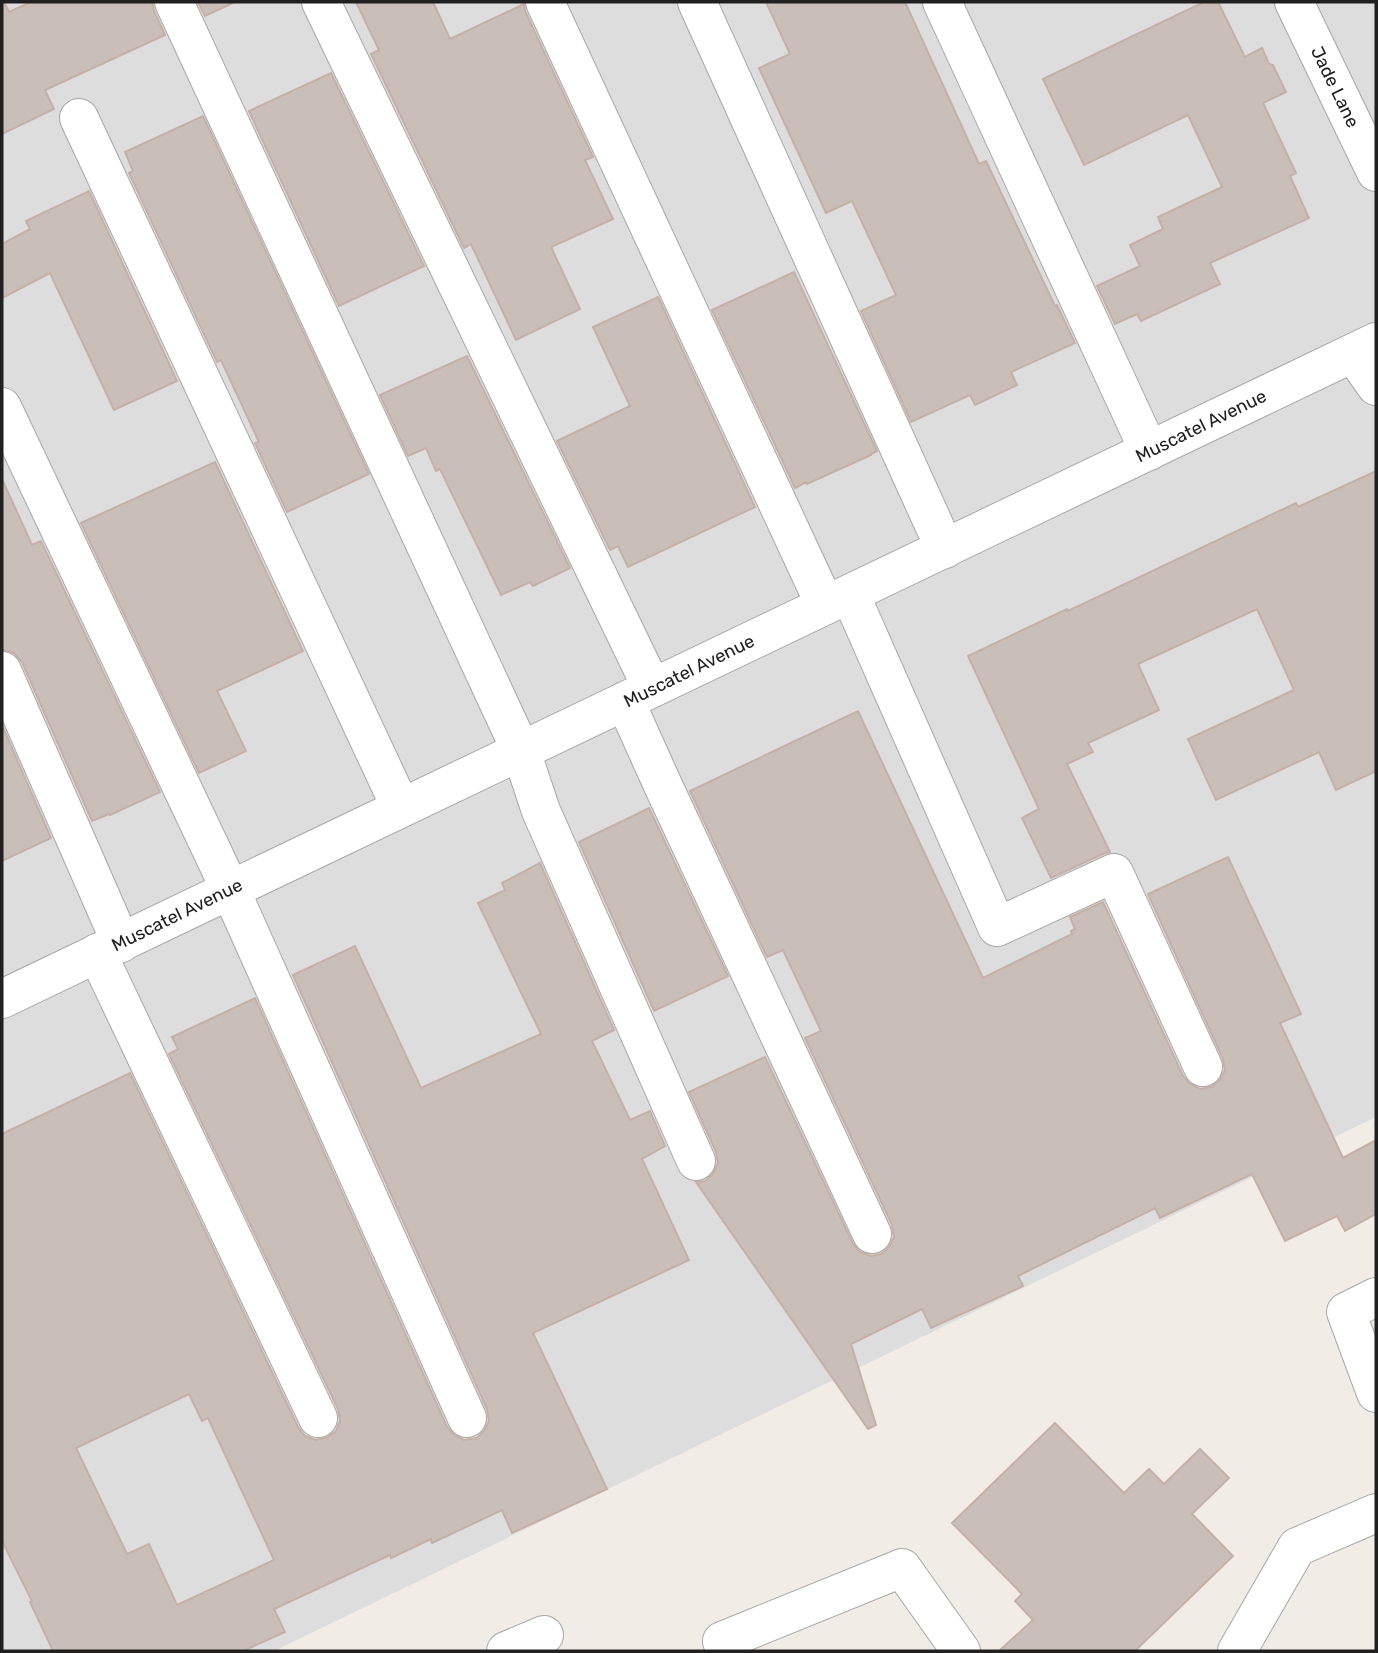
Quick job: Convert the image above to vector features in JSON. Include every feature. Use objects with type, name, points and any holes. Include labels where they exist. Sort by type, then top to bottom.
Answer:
[{"type":"street","points":[[174,2],[521,751],[541,811],[696,1161]]},
{"type":"street","points":[[321,2],[639,694],[661,781],[872,1234]]},
{"type":"street","points":[[545,2],[997,926],[1114,873],[1202,1067]]},
{"type":"street","points":[[697,2],[945,549]]},
{"type":"street","points":[[942,2],[1149,451]]},
{"type":"street","name":"Jade Lane","points":[[1294,2],[1376,172]]},
{"type":"street","points":[[79,118],[401,808]]},
{"type":"street","points":[[1365,348],[1376,386]]},
{"type":"street","name":"Muscatel Avenue","points":[[2,999],[1365,348]]},
{"type":"street","points":[[2,407],[230,889],[467,1418]]},
{"type":"street","points":[[2,671],[109,948],[318,1418]]},
{"type":"street","points":[[1376,1297],[1346,1312],[1376,1393]]},
{"type":"street","points":[[1237,1651],[1297,1548],[1376,1513]]},
{"type":"street","points":[[725,1651],[722,1641],[902,1568],[961,1651]]},
{"type":"street","points":[[506,1651],[544,1634]]},
{"type":"shaded area","points":[[2,2],[1376,2],[1376,1117],[274,1651],[2,1651]]},
{"type":"building","points":[[2,2],[9,12],[31,2],[152,2],[165,35],[45,90],[54,109],[2,134]]},
{"type":"building","points":[[198,2],[235,2],[205,16]]},
{"type":"building","points":[[356,2],[433,2],[450,39],[524,4],[593,157],[585,160],[613,219],[551,247],[580,309],[516,340],[471,244],[464,248],[371,54],[379,50]]},
{"type":"building","points":[[766,2],[905,2],[979,164],[986,161],[1075,343],[1011,372],[1017,385],[975,405],[970,395],[911,422],[861,311],[896,295],[852,201],[826,213],[759,68],[790,54]]},
{"type":"building","points":[[1204,2],[1218,2],[1245,57],[1262,48],[1269,64],[1273,65],[1286,92],[1263,103],[1296,173],[1290,176],[1309,218],[1210,263],[1220,284],[1141,321],[1137,314],[1115,324],[1097,286],[1140,266],[1130,245],[1163,229],[1158,217],[1222,187],[1188,115],[1084,165],[1043,79]]},
{"type":"building","points":[[331,73],[424,266],[339,306],[249,111]]},
{"type":"building","points":[[203,116],[369,474],[287,512],[255,443],[259,442],[221,360],[217,362],[129,173],[133,171],[125,152]]},
{"type":"building","points":[[89,191],[177,381],[114,410],[50,273],[2,298],[2,244],[30,229],[26,221]]},
{"type":"building","points":[[794,272],[877,451],[795,488],[712,310]]},
{"type":"building","points":[[658,297],[755,507],[628,567],[618,546],[610,550],[557,441],[630,406],[593,327]]},
{"type":"building","points":[[467,356],[570,568],[533,586],[530,582],[501,595],[440,469],[436,471],[426,448],[408,456],[380,395]]},
{"type":"building","points":[[215,462],[303,651],[217,691],[246,751],[199,773],[81,523]]},
{"type":"building","points":[[1376,471],[1376,771],[1336,790],[1319,752],[1216,800],[1188,739],[1294,690],[1257,609],[1138,664],[1159,710],[1088,743],[1093,752],[1067,764],[1110,852],[1051,878],[1022,818],[1039,809],[968,656],[1296,503],[1298,507]]},
{"type":"building","points":[[2,479],[32,545],[41,541],[160,792],[92,821],[22,662],[14,653],[2,650]]},
{"type":"building","points":[[858,711],[983,978],[1072,934],[1071,931],[1075,929],[1070,917],[1103,902],[1183,1076],[1190,1084],[1200,1089],[1211,1087],[1220,1080],[1225,1070],[1223,1059],[1148,894],[1228,857],[1301,1014],[1280,1023],[1343,1158],[1376,1140],[1376,1214],[1345,1231],[1337,1216],[1285,1241],[1252,1174],[1160,1218],[1155,1208],[1018,1276],[1023,1286],[931,1328],[922,1309],[851,1344],[876,1425],[868,1429],[696,1182],[705,1181],[713,1174],[718,1163],[716,1152],[689,1092],[765,1057],[853,1244],[860,1252],[871,1256],[881,1254],[889,1247],[894,1237],[892,1225],[805,1038],[821,1031],[783,950],[767,957],[690,791]]},
{"type":"building","points":[[2,725],[51,838],[2,861]]},
{"type":"building","points":[[649,808],[728,976],[654,1011],[579,842]]},
{"type":"building","points":[[540,863],[614,1030],[592,1041],[630,1120],[650,1111],[665,1146],[642,1159],[689,1260],[533,1333],[607,1489],[512,1533],[502,1510],[432,1543],[431,1539],[391,1558],[390,1555],[274,1609],[285,1632],[243,1651],[53,1651],[2,1541],[2,1134],[130,1073],[298,1427],[305,1436],[316,1440],[328,1437],[336,1431],[340,1420],[338,1409],[169,1054],[178,1049],[172,1037],[255,998],[447,1427],[454,1435],[464,1440],[477,1438],[489,1421],[487,1409],[293,975],[355,946],[421,1088],[541,1034],[478,903],[505,890],[502,883]],"holes":[[[189,1394],[202,1421],[208,1418],[274,1560],[177,1605],[149,1544],[127,1554],[76,1448]]]},
{"type":"building","points":[[1055,1423],[1124,1493],[1149,1469],[1164,1484],[1200,1449],[1229,1478],[1192,1514],[1233,1556],[1135,1651],[999,1651],[1033,1620],[1015,1601],[1022,1594],[952,1523]]}]
